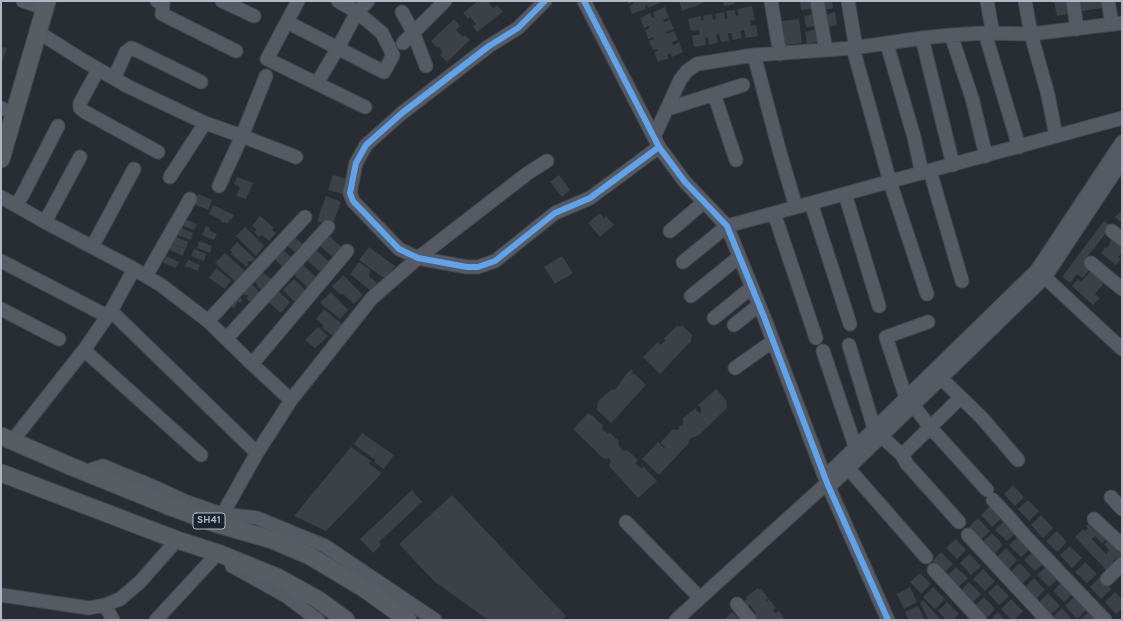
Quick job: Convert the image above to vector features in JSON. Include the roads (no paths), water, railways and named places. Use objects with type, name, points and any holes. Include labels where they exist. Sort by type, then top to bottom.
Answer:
[{"type":"main road","points":[[1,159],[38,32],[36,3]]},
{"type":"main road","points":[[2,111],[36,3]]},
{"type":"main road","name":"SH41","points":[[7,438],[84,472],[166,505],[214,519],[343,567],[365,589],[408,620]]},
{"type":"main road","name":"SH41","points":[[1,473],[177,540],[221,554],[278,577],[317,599],[346,620]]},
{"type":"street","points":[[222,1],[254,16]]},
{"type":"street","points":[[298,1],[267,59],[365,107]]},
{"type":"street","points":[[287,22],[384,72],[393,55],[382,33],[358,12],[338,1]]},
{"type":"street","points":[[317,83],[358,12],[368,1]]},
{"type":"street","points":[[403,43],[445,1]]},
{"type":"street","points":[[545,1],[518,28],[489,46],[402,113],[366,145],[356,163],[350,193],[353,201],[399,249],[418,258],[467,267],[478,267],[495,261],[554,213],[590,198],[656,142],[667,109],[680,80],[687,71],[697,64],[754,55],[854,48],[951,35],[1031,34],[1117,24],[1108,1]]},
{"type":"street","points":[[584,1],[656,142],[685,182],[727,226],[827,482],[888,620]]},
{"type":"street","points":[[771,1],[780,54]]},
{"type":"street","points":[[817,1],[826,50]]},
{"type":"street","points":[[848,1],[854,48],[890,182],[927,294]]},
{"type":"street","points":[[987,1],[989,34],[1019,147]]},
{"type":"street","points":[[1025,1],[1031,34],[1048,95],[1056,136]]},
{"type":"street","points":[[1073,1],[1077,29]]},
{"type":"street","points":[[161,2],[162,14],[236,51]]},
{"type":"street","points":[[402,12],[414,32],[426,66]]},
{"type":"street","points":[[38,32],[98,70],[129,87],[205,123],[296,157]]},
{"type":"street","points":[[951,35],[972,98],[986,156]]},
{"type":"street","points":[[922,38],[953,165]]},
{"type":"street","points":[[887,44],[914,137],[962,281]]},
{"type":"street","points":[[114,78],[126,52],[131,48],[134,48],[202,82]]},
{"type":"street","points":[[754,55],[796,207]]},
{"type":"street","points":[[98,70],[80,103],[80,108],[158,152]]},
{"type":"street","points":[[219,186],[242,136],[266,76]]},
{"type":"street","points":[[667,109],[744,85]]},
{"type":"street","points":[[714,94],[736,160]]},
{"type":"street","points":[[683,262],[727,226],[1122,118]]},
{"type":"street","points":[[170,177],[205,123]]},
{"type":"street","points":[[16,205],[58,126]]},
{"type":"street","points":[[676,620],[827,482],[848,468],[878,432],[1041,274],[1122,142]]},
{"type":"street","points":[[45,222],[80,157]]},
{"type":"street","points":[[214,519],[291,400],[372,298],[418,258],[508,190],[528,173],[547,161]]},
{"type":"street","points":[[909,401],[941,378],[1041,274],[1122,161]]},
{"type":"street","points":[[92,247],[134,169]]},
{"type":"street","points":[[845,194],[879,306]]},
{"type":"street","points":[[1,197],[161,285],[208,321],[291,400]]},
{"type":"street","points":[[146,276],[190,199]]},
{"type":"street","points":[[670,231],[704,202]]},
{"type":"street","points":[[811,203],[850,324]]},
{"type":"street","points":[[774,213],[816,338]]},
{"type":"street","points":[[208,321],[305,217]]},
{"type":"street","points":[[226,339],[328,227]]},
{"type":"street","points":[[252,364],[347,251]]},
{"type":"street","points":[[690,296],[739,257]]},
{"type":"street","points":[[1,261],[109,313],[257,453]]},
{"type":"street","points":[[1091,263],[1122,289]]},
{"type":"street","points":[[7,438],[84,350],[109,313],[134,269]]},
{"type":"street","points":[[1041,274],[1122,349]]},
{"type":"street","points":[[714,318],[752,287]]},
{"type":"street","points":[[734,325],[759,305]]},
{"type":"street","points":[[1,309],[59,339]]},
{"type":"street","points":[[928,322],[886,337],[909,401],[1026,537],[1105,620]]},
{"type":"street","points":[[735,368],[773,341]]},
{"type":"street","points":[[849,345],[878,432],[902,455],[907,464],[959,522]]},
{"type":"street","points":[[84,350],[201,455]]},
{"type":"street","points":[[823,351],[855,446]]},
{"type":"street","points":[[941,378],[982,418],[1018,460]]},
{"type":"street","points":[[902,455],[960,398]]},
{"type":"street","points":[[827,482],[855,446],[878,432]]},
{"type":"street","points":[[84,472],[103,466],[187,502],[214,519]]},
{"type":"street","points":[[848,468],[926,557]]},
{"type":"street","points":[[1111,497],[1122,509]]},
{"type":"street","points":[[187,502],[214,519]]},
{"type":"street","points":[[1094,518],[1122,545]]},
{"type":"street","points":[[626,522],[700,598]]},
{"type":"street","points":[[968,535],[1047,620]]},
{"type":"street","points":[[1,595],[89,608],[106,605],[120,599],[140,582],[177,540]]},
{"type":"street","points":[[156,620],[221,554],[233,567],[286,596],[318,620]]},
{"type":"street","points":[[1107,579],[1122,564]]},
{"type":"street","points":[[343,567],[435,620]]},
{"type":"street","points":[[934,570],[980,620]]},
{"type":"street","points":[[737,604],[750,620]]},
{"type":"street","points":[[106,605],[113,620]]}]
